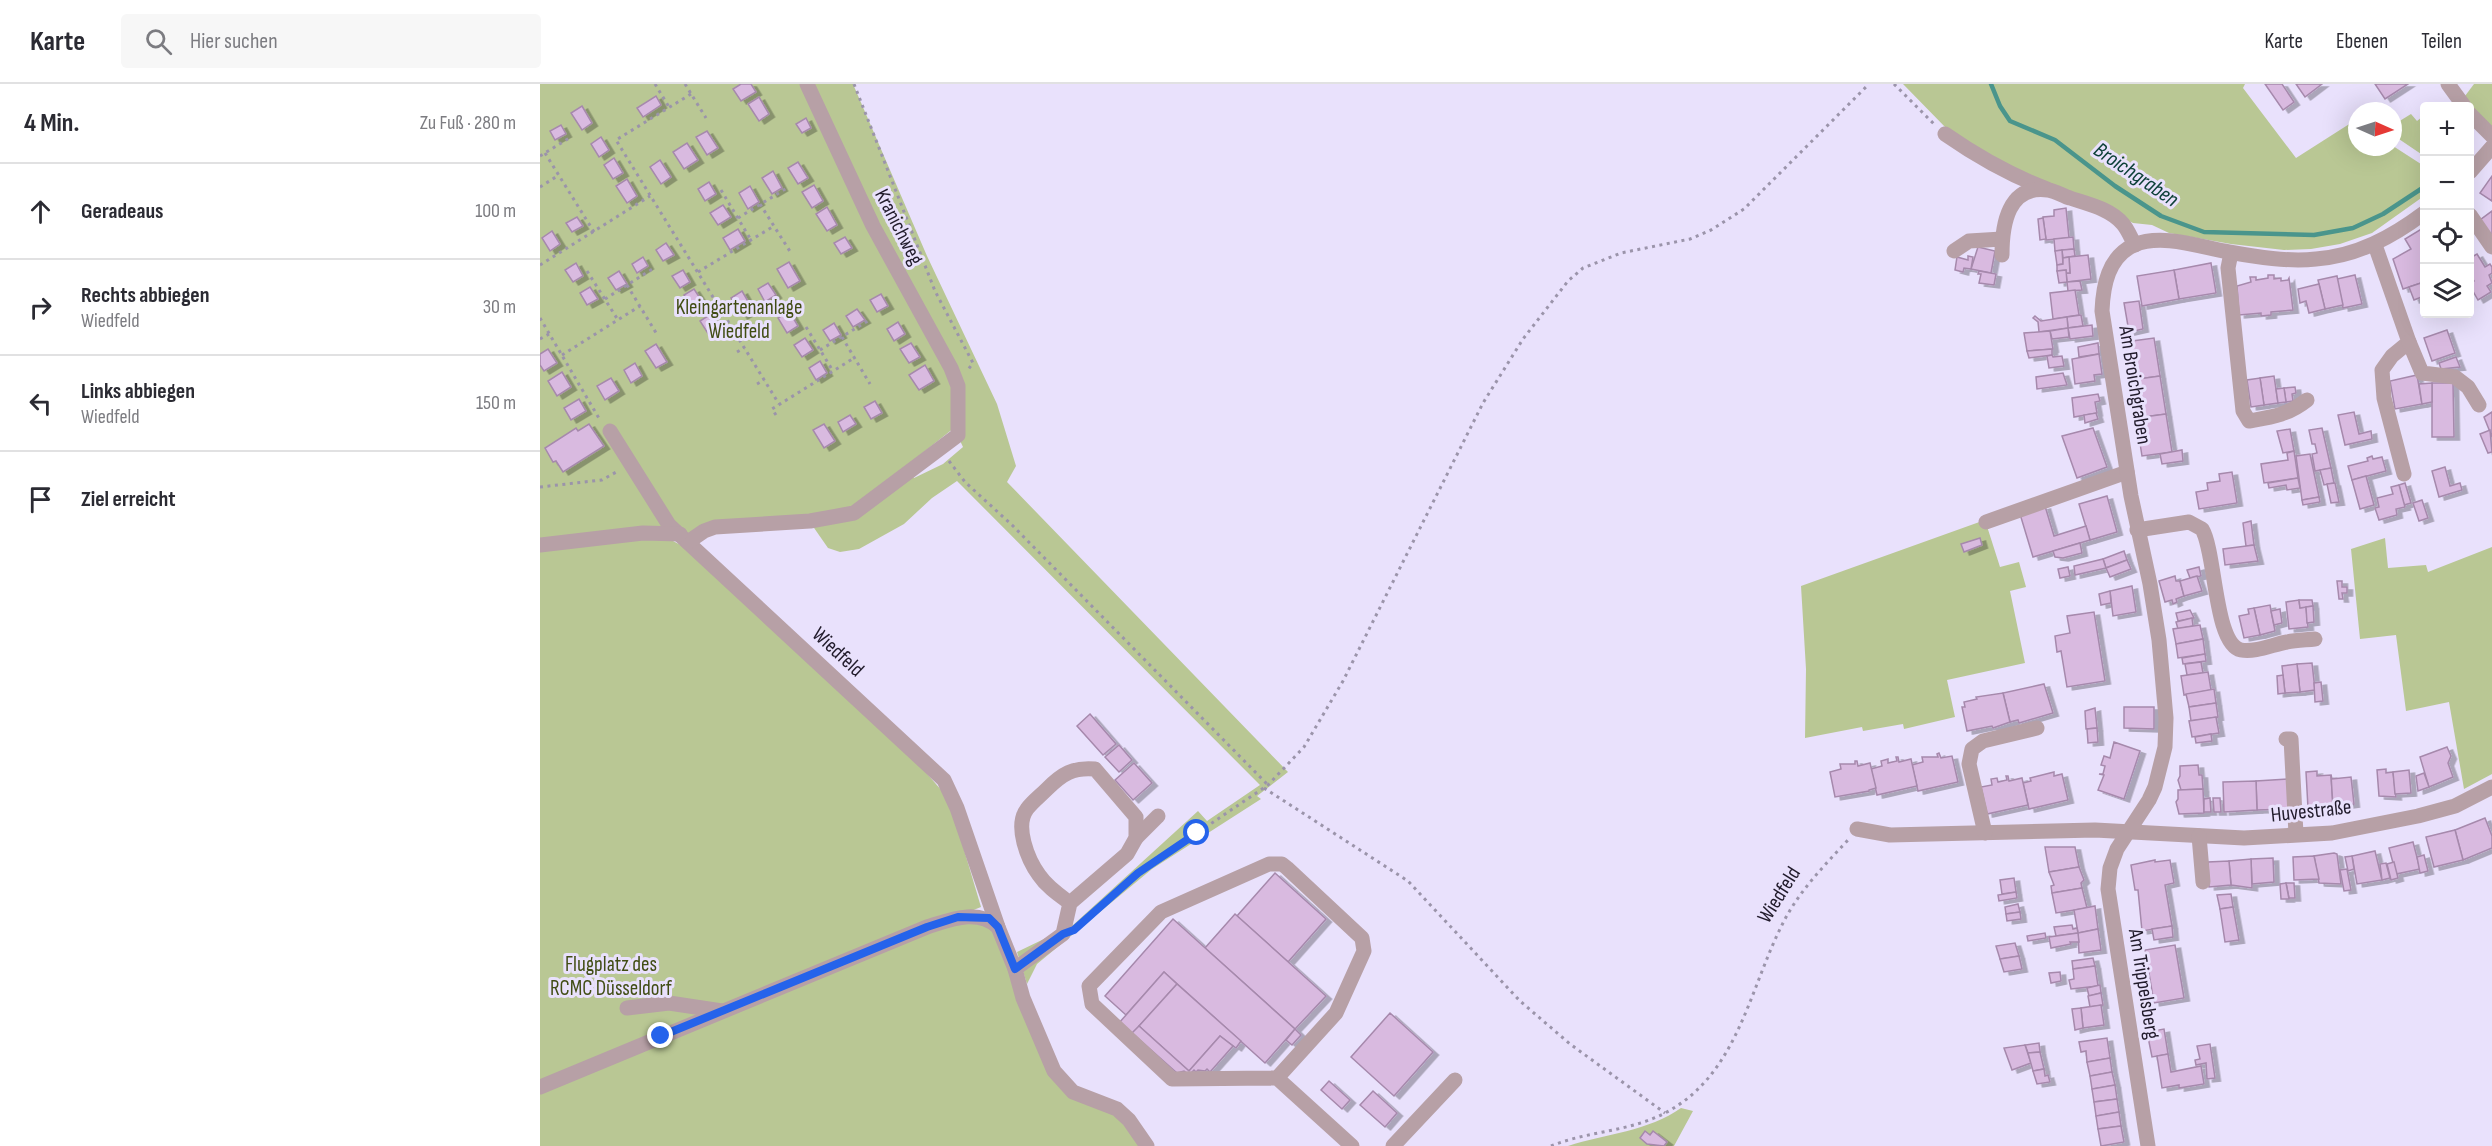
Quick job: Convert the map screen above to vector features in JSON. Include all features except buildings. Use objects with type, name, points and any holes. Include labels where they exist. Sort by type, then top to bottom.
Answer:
[{"type":"street","name":"Kranichweg","points":[[807,84],[873,226],[951,368],[958,386]]},
{"type":"street","points":[[2448,84],[2461,102]]},
{"type":"street","points":[[2474,119],[2492,136]]},
{"type":"street","points":[[1945,134],[2009,174],[2096,206],[2123,224],[2135,245],[2156,241],[2173,242],[2231,253],[2274,258],[2316,259],[2346,254],[2375,245],[2420,216]]},
{"type":"street","points":[[2474,167],[2492,147]]},
{"type":"street","points":[[1954,251],[1970,241],[2002,247],[2009,209],[2026,193],[2047,189]]},
{"type":"street","points":[[2474,222],[2492,247]]},
{"type":"street","name":"Am Broichgraben","points":[[2127,833],[2152,793],[2165,747],[2165,694],[2159,640],[2150,584],[2137,530],[2102,311],[2103,291],[2108,272],[2120,254],[2135,245]]},
{"type":"street","points":[[2375,245],[2422,373],[2455,377],[2468,387],[2479,405]]},
{"type":"street","points":[[2231,253],[2228,268],[2242,411],[2249,421],[2262,419],[2292,412],[2307,400]]},
{"type":"street","points":[[2404,474],[2384,398],[2382,370],[2392,356],[2409,342]]},
{"type":"street","points":[[540,544],[643,533],[684,538],[715,527],[810,520],[854,513],[958,435],[958,386]]},
{"type":"street","name":"Wiedfeld","points":[[610,431],[669,525],[944,780],[957,808],[1015,969],[1023,998],[1059,1078],[1073,1092],[1117,1109],[1129,1120],[1147,1146]]},
{"type":"street","points":[[1986,522],[2127,472]]},
{"type":"street","points":[[2137,530],[2189,522],[2202,529],[2226,636],[2235,648],[2247,650],[2315,639]]},
{"type":"street","points":[[1985,833],[1969,764],[1972,749],[1983,741],[2037,728]]},
{"type":"street","points":[[2286,739],[2291,739],[2296,834]]},
{"type":"street","points":[[1070,903],[1055,893],[1039,875],[1026,849],[1022,824],[1025,810],[1061,775],[1079,768],[1095,769],[1136,817],[1136,838]]},
{"type":"street","name":"Huvestraße","points":[[2127,833],[2244,838],[2332,833],[2418,816],[2455,806],[2492,788]]},
{"type":"street","points":[[1015,969],[1063,934],[1070,903],[1127,854],[1136,838],[1158,816]]},
{"type":"street","points":[[1857,829],[1890,835],[2095,830],[2127,833]]},
{"type":"street","name":"Am Trippelsberg","points":[[2127,833],[2113,858],[2108,889],[2148,1146]]},
{"type":"street","points":[[2199,836],[2203,882]]},
{"type":"street","points":[[1277,1078],[1336,1013],[1364,951],[1362,938],[1282,864],[1277,863],[1269,864],[1161,912],[1089,986],[1092,1004],[1172,1079],[1277,1078],[1352,1146]]},
{"type":"street","points":[[540,1087],[943,922],[974,916],[989,918],[998,927]]},
{"type":"street","points":[[627,1008],[669,1002],[722,1011]]},
{"type":"street","points":[[1393,1146],[1455,1080]]},
{"type":"path","points":[[685,84],[706,118]]},
{"type":"path","points":[[854,84],[935,291],[973,363],[958,386]]},
{"type":"path","points":[[1063,934],[1074,930],[1156,860],[1264,788],[1291,763],[1317,727],[1342,681],[1483,404],[1523,339],[1568,280],[1595,262],[1622,253],[1690,239],[1729,220],[1744,209],[1869,84]]},
{"type":"path","points":[[1894,84],[1945,134]]},
{"type":"path","points":[[656,85],[669,107]]},
{"type":"path","points":[[691,94],[616,140],[779,405]]},
{"type":"path","points":[[540,156],[571,137]]},
{"type":"path","points":[[545,153],[594,232]]},
{"type":"path","points":[[540,187],[559,175]]},
{"type":"path","points":[[738,218],[787,188]]},
{"type":"path","points":[[721,190],[751,240]]},
{"type":"path","points":[[540,265],[650,196]]},
{"type":"path","points":[[760,204],[790,253]]},
{"type":"path","points":[[698,272],[774,226]]},
{"type":"path","points":[[605,299],[654,268]]},
{"type":"path","points":[[587,271],[618,320]]},
{"type":"path","points":[[627,285],[658,336]]},
{"type":"path","points":[[562,355],[640,306]]},
{"type":"path","points":[[540,318],[604,427],[610,431]]},
{"type":"path","points":[[820,350],[870,319]]},
{"type":"path","points":[[806,327],[833,371]]},
{"type":"path","points":[[540,339],[549,333]]},
{"type":"path","points":[[842,337],[870,384]]},
{"type":"path","points":[[737,352],[744,348]]},
{"type":"path","points":[[776,415],[772,409],[854,358]]},
{"type":"path","points":[[757,384],[764,380]]},
{"type":"path","points":[[940,450],[964,482],[1012,525],[1268,784]]},
{"type":"path","points":[[540,487],[602,480],[630,463]]},
{"type":"path","points":[[1264,788],[1408,881],[1520,1001],[1570,1044],[1665,1113]]},
{"type":"path","name":"Wiedfeld","points":[[1551,1146],[1625,1127],[1665,1113],[1683,1102],[1710,1076],[1732,1046],[1783,922],[1805,887],[1857,829]]},
{"type":"green space","name":"Kleingartenanlage Wiedfeld","points":[[540,84],[853,84],[927,256],[997,404],[1016,466],[1007,482],[1288,772],[1257,796],[1261,799],[1152,869],[1037,964],[1027,984],[1017,952],[1073,925],[1198,811],[1207,821],[1260,785],[957,481],[932,498],[904,524],[859,549],[840,552],[828,548],[812,525],[680,534],[540,539]],"holes":[[[954,428],[963,447],[943,464],[914,478],[905,467]]]},
{"type":"green space","points":[[1903,84],[2245,84],[2243,88],[2296,158],[2348,125],[2348,156],[2402,156],[2402,152],[2420,163],[2420,199],[2372,233],[2340,244],[2311,249],[2284,250],[2231,244],[2169,233],[2152,225],[2133,223],[2107,209],[2013,168],[1947,129]]},
{"type":"green space","points":[[2474,84],[2492,84],[2492,130],[2474,112],[2474,102],[2462,100]]},
{"type":"green space","points":[[2411,114],[2417,121],[2420,119],[2420,153],[2402,141],[2402,120]]},
{"type":"green space","points":[[1985,520],[2000,567],[2019,562],[2026,587],[2010,591],[2025,663],[1947,680],[1955,717],[1904,729],[1903,724],[1863,731],[1862,727],[1805,738],[1806,669],[1801,586]]},
{"type":"green space","name":"Flugplatz des RCMC Düsseldorf","points":[[651,537],[673,541],[690,550],[916,761],[949,799],[981,907],[540,1083],[540,548]]},
{"type":"green space","points":[[2385,538],[2388,568],[2426,565],[2428,572],[2492,547],[2492,774],[2464,789],[2449,702],[2406,711],[2396,635],[2360,639],[2351,549]]},
{"type":"green space","points":[[982,921],[996,933],[1048,1068],[1116,1116],[1143,1146],[540,1146],[540,1090],[930,929]]},
{"type":"green space","points":[[1681,1108],[1693,1111],[1674,1146],[1568,1146],[1641,1127]]},
{"type":"waterway","name":"Broichgraben","points":[[1991,84],[2000,106],[2010,121],[2055,140],[2115,186],[2161,216],[2204,232],[2314,235],[2353,228],[2383,214],[2420,190]]},
{"type":"route","points":[[661,1036],[927,927],[958,917],[989,918],[998,927],[1015,969],[1063,934],[1074,930],[1138,873],[1197,833]]}]
